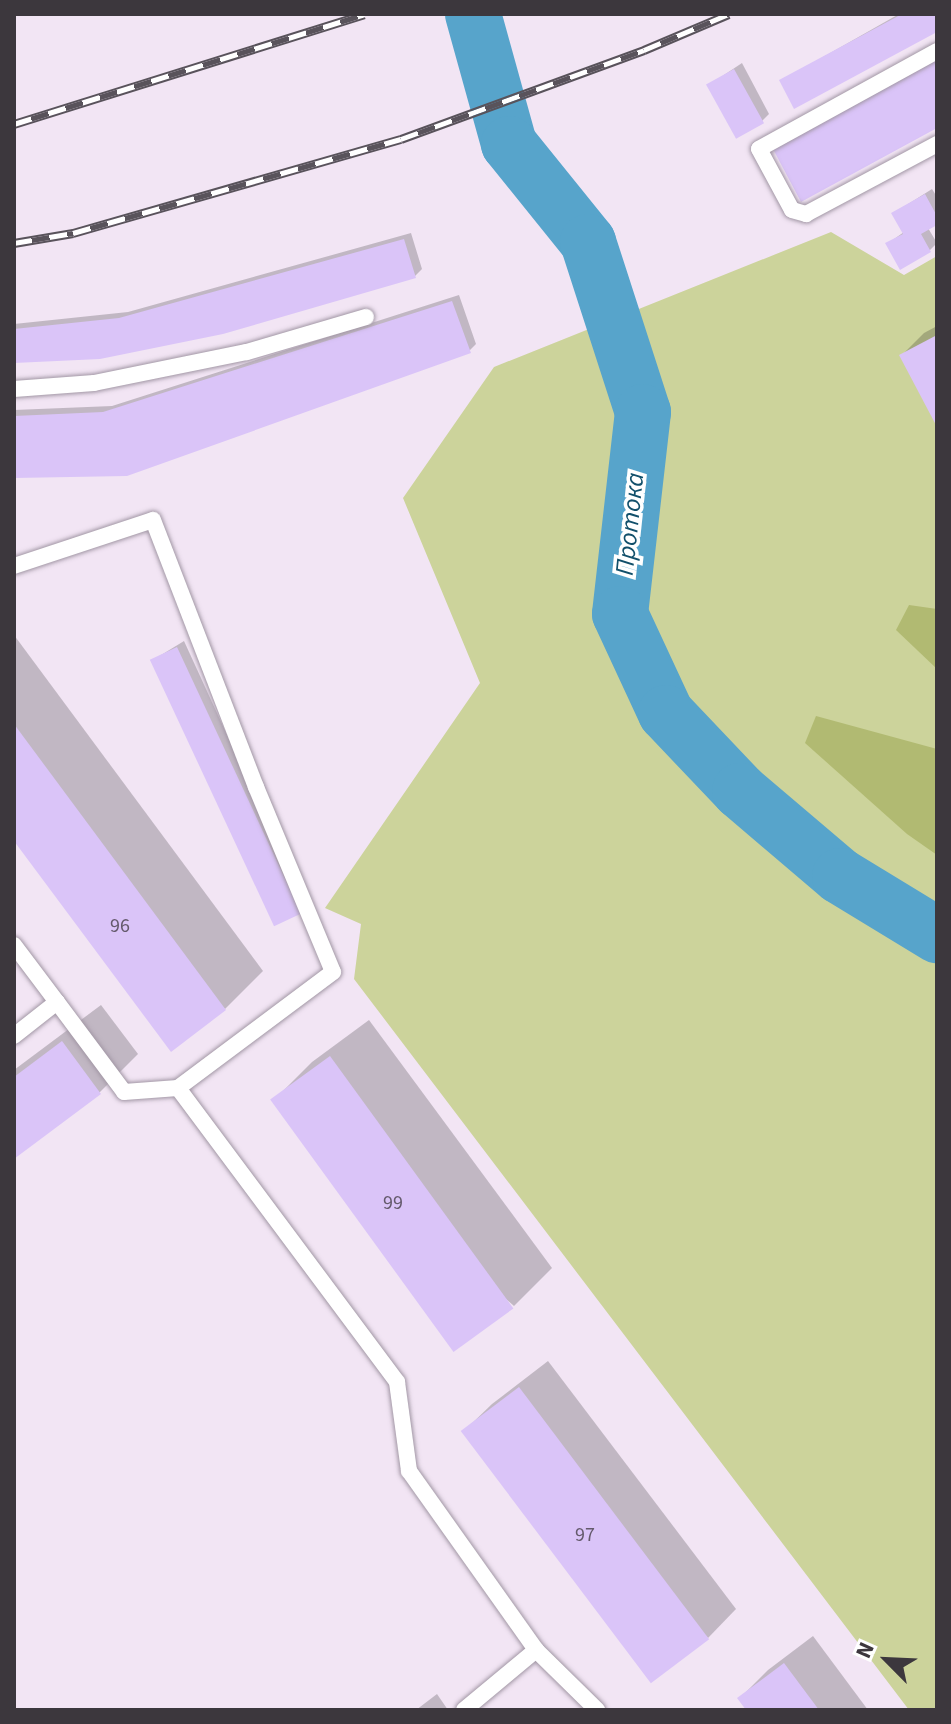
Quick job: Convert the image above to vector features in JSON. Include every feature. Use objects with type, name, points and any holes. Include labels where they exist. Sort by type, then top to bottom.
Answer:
[{"type":"lane","points":[[937,51],[759,149],[792,210],[806,214],[937,144]]},
{"type":"lane","points":[[14,389],[94,383],[247,352],[366,317]]},
{"type":"lane","points":[[14,566],[153,520],[256,787],[333,972],[178,1088],[124,1092],[14,945]]},
{"type":"lane","points":[[14,1036],[57,1002]]},
{"type":"lane","points":[[178,1088],[397,1382],[409,1471],[536,1650],[597,1710]]},
{"type":"lane","points":[[464,1710],[536,1650]]},
{"type":"green space","points":[[831,232],[904,275],[937,256],[937,1710],[909,1710],[354,979],[361,924],[325,908],[480,683],[403,498],[494,367]]},
{"type":"green space","points":[[909,605],[937,609],[937,669],[896,630]]},
{"type":"green space","points":[[816,716],[937,749],[937,855],[907,834],[805,743]]},
{"type":"building","points":[[902,14],[937,14],[937,32],[794,109],[779,80]]},
{"type":"building","points":[[937,60],[937,128],[801,202],[773,149]]},
{"type":"building","points":[[734,69],[764,123],[736,139],[706,85]]},
{"type":"building","points":[[925,194],[937,216],[937,225],[921,234],[931,252],[900,270],[885,243],[903,234],[891,213]]},
{"type":"building","points":[[404,239],[416,278],[223,334],[100,359],[14,363],[14,329],[119,318]]},
{"type":"building","points":[[452,301],[471,353],[127,476],[14,478],[14,416],[103,412]]},
{"type":"building","points":[[937,335],[937,427],[899,355]]},
{"type":"building","points":[[177,647],[301,913],[274,926],[150,660]]},
{"type":"building","points":[[14,724],[226,1010],[171,1052],[14,841]]},
{"type":"building","points":[[62,1041],[101,1094],[14,1159],[14,1077]]},
{"type":"building","points":[[330,1056],[513,1308],[454,1352],[270,1099]]},
{"type":"building","points":[[519,1387],[709,1639],[651,1683],[461,1431]]},
{"type":"building","points":[[784,1663],[819,1710],[746,1710],[737,1698]]},
{"type":"waterway","name":"Протока","points":[[473,14],[509,144],[588,242],[643,412],[620,614],[666,713],[740,791],[840,876],[937,935]]},
{"type":"railway","points":[[14,124],[364,14]]},
{"type":"railway","points":[[14,243],[73,233],[401,139],[644,50],[729,14]]}]
